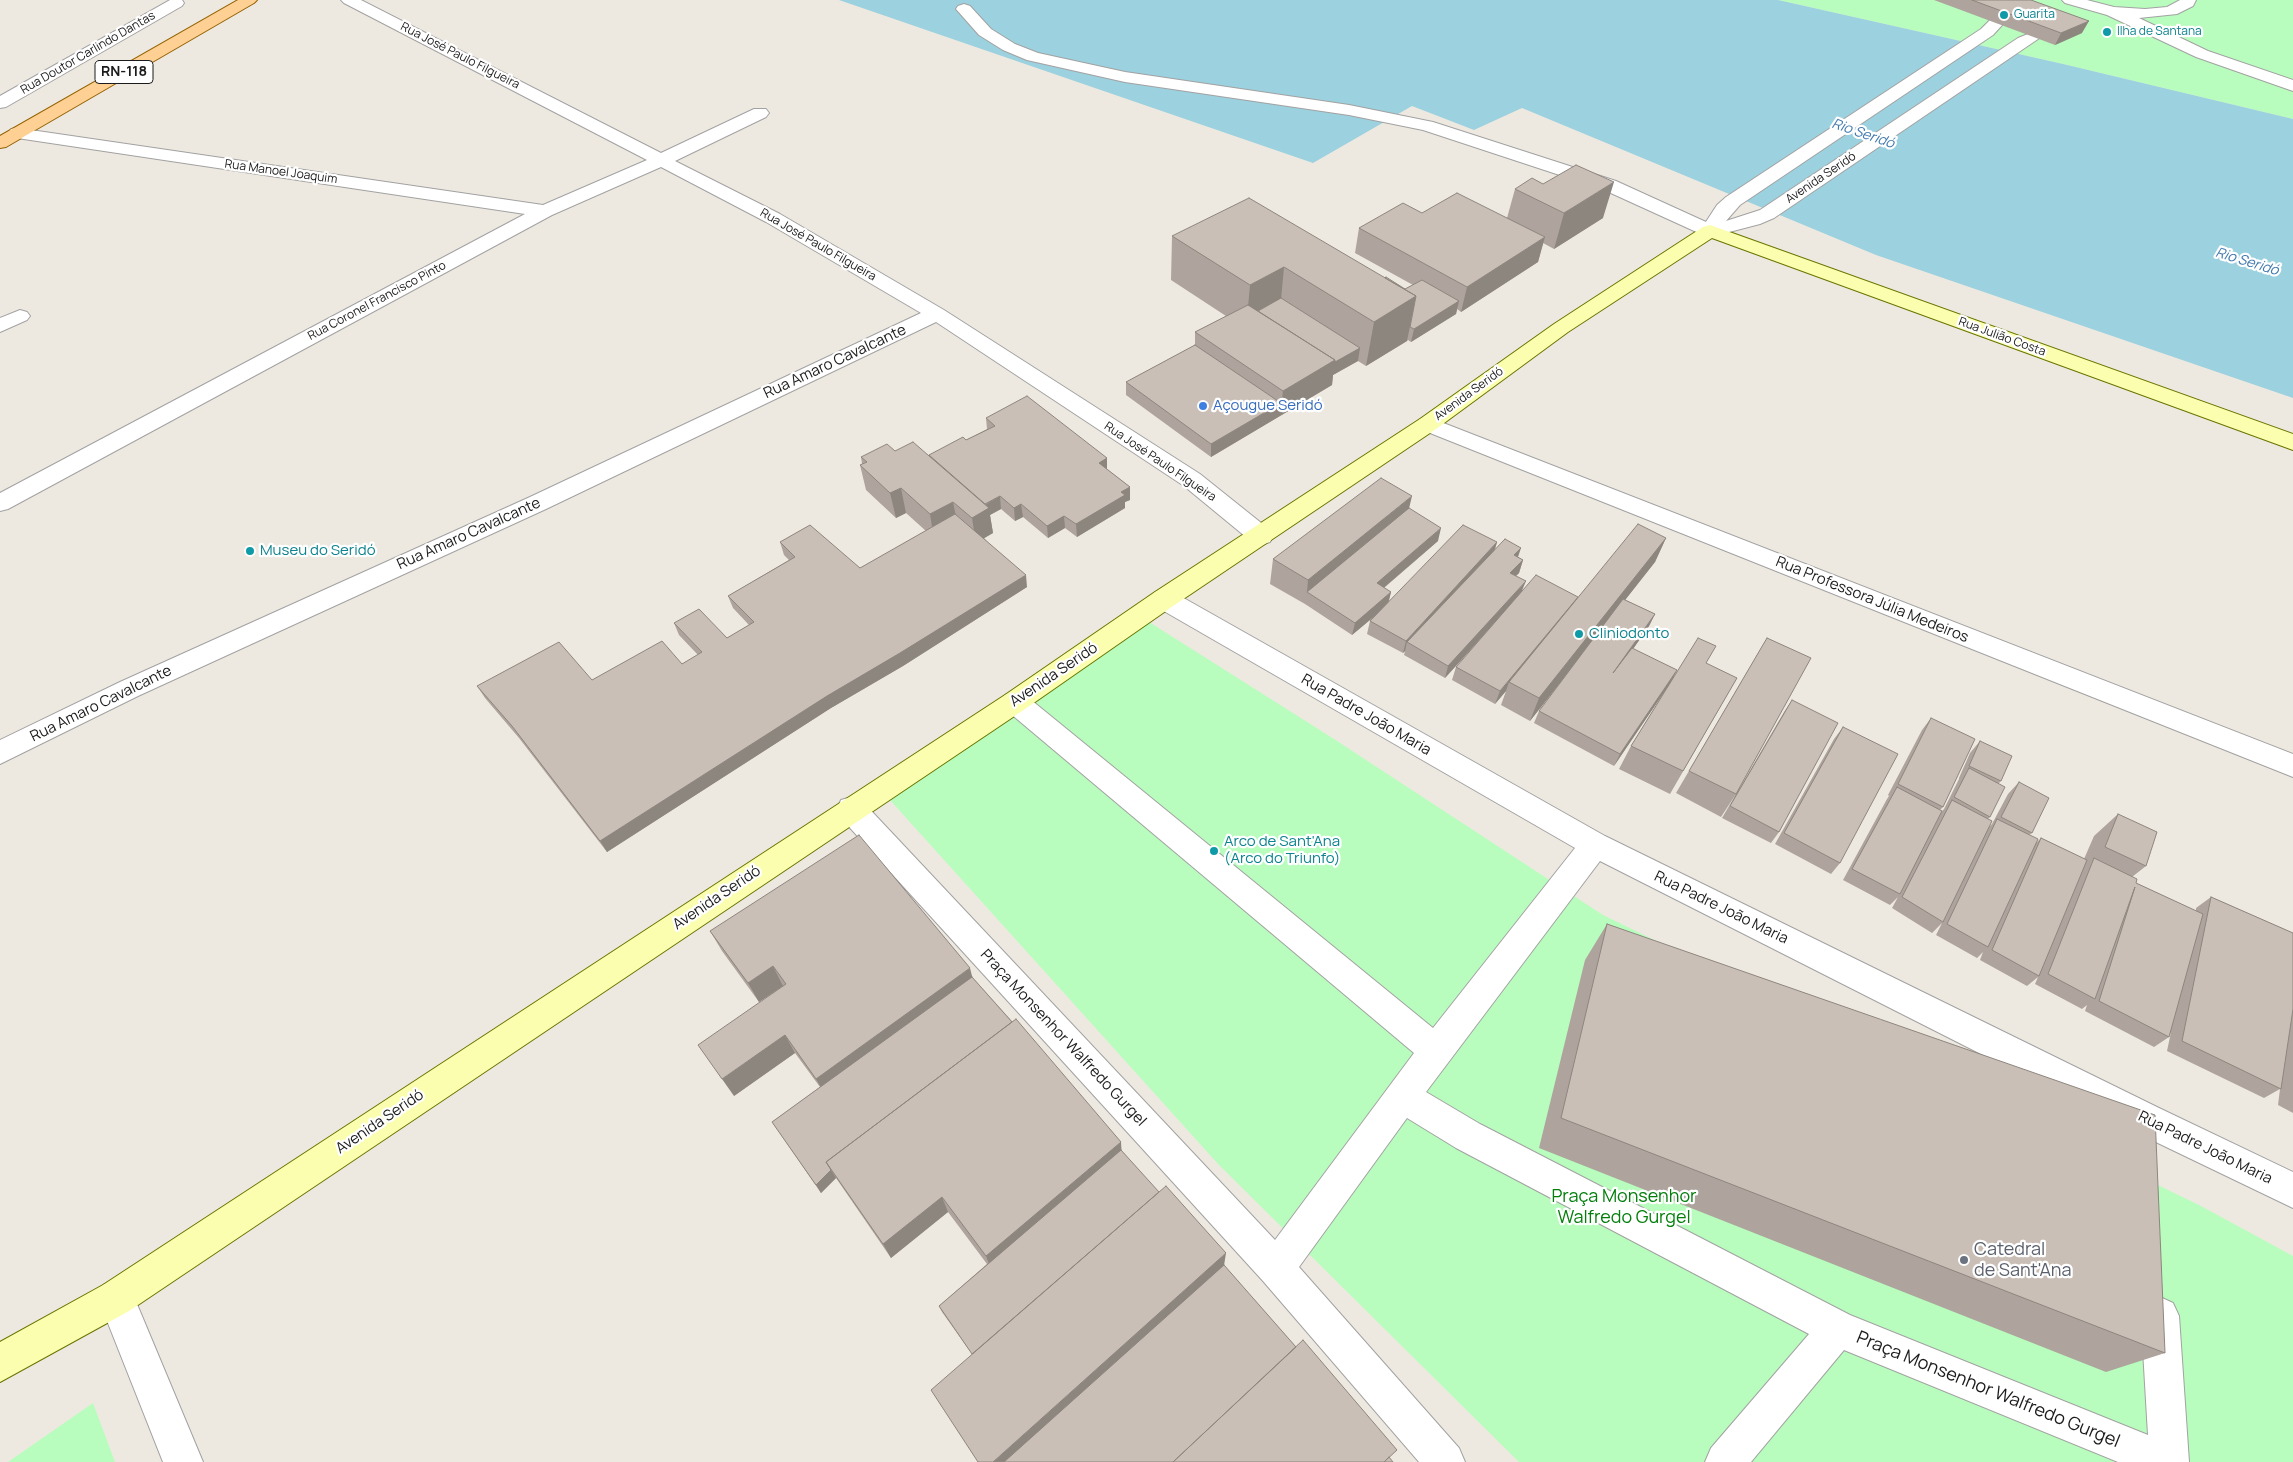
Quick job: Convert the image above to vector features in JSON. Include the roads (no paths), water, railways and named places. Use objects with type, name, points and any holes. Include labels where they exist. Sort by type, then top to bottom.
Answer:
[{"type":"main road","name":"RN-118","points":[[0,143],[249,0]]},
{"type":"main road","name":"Avenida Seridó","points":[[0,1363],[116,1298],[1015,702],[1428,424],[1561,328],[1710,231]]},
{"type":"main road","name":"Rua Julião Costa","points":[[1710,231],[2293,442]]},
{"type":"street","name":"Rua José Paulo Filgueira","points":[[348,0],[773,218],[937,314],[1192,480],[1261,536]]},
{"type":"street","points":[[2070,0],[2096,9],[2145,14],[2171,11],[2187,3],[2188,0]]},
{"type":"street","name":"Rua Doutor Carlindo Dantas","points":[[0,103],[176,3]]},
{"type":"street","points":[[964,9],[985,32],[1009,48],[1033,57],[1125,77],[1349,110],[1427,126],[1609,185],[1710,231]]},
{"type":"street","points":[[2072,17],[2096,9]]},
{"type":"street","points":[[2113,12],[2202,54],[2293,86]]},
{"type":"street","name":"Avenida Seridó","points":[[1710,231],[1724,209],[1733,200],[1992,28]]},
{"type":"street","name":"Avenida Seridó","points":[[1710,231],[1753,220],[1767,214],[2028,39]]},
{"type":"street","name":"Rua Coronel Francisco Pinto","points":[[0,503],[545,211],[760,113]]},
{"type":"street","name":"Rua Manoel Joaquim","points":[[17,133],[545,211]]},
{"type":"street","name":"Rua Amaro Cavalcante","points":[[0,753],[129,689],[538,503],[937,314]]},
{"type":"street","points":[[0,326],[20,316]]},
{"type":"street","name":"Avenida Seridó","points":[[1428,424],[1452,434]]},
{"type":"street","name":"Rua Professora Júlia Medeiros","points":[[1452,434],[2293,766]]},
{"type":"street","name":"Rua Padre João Maria","points":[[1164,600],[1595,845],[2147,1120],[2293,1190]]},
{"type":"street","points":[[1015,702],[1436,1051]]},
{"type":"street","name":"Praça Monsenhor Walfredo Gurgel","points":[[851,809],[1276,1268],[1445,1462]]},
{"type":"street","points":[[1276,1268],[1436,1051],[1595,845]]},
{"type":"street","name":"Praça Monsenhor Walfredo Gurgel","points":[[1402,1097],[1468,1136],[1838,1329],[2167,1462],[2158,1286]]},
{"type":"street","points":[[2147,1120],[2150,1159]]},
{"type":"street","points":[[116,1298],[182,1462]]},
{"type":"street","name":"Praça Monsenhor Walfredo Gurgel","points":[[1724,1462],[1838,1329]]},
{"type":"water","name":"Rio Seridó","points":[[839,0],[1778,0],[2063,64],[2293,119],[2293,398],[1876,255],[1522,108],[1474,130],[1412,106],[1313,163]]},
{"type":"place","name":"Guarita","points":[[2004,15]]},
{"type":"place","name":"Ilha de Santana","points":[[2107,32]]},
{"type":"place","name":"Açougue Seridó","points":[[1203,406]]},
{"type":"place","name":"Museu do Seridó","points":[[250,551]]},
{"type":"place","name":"Cliniodonto","points":[[1579,634]]},
{"type":"place","name":"Arco de Sant'Ana (Arco do Triunfo)","points":[[1214,851]]},
{"type":"place","name":"Catedral de Sant'Ana","points":[[1964,1260]]}]
